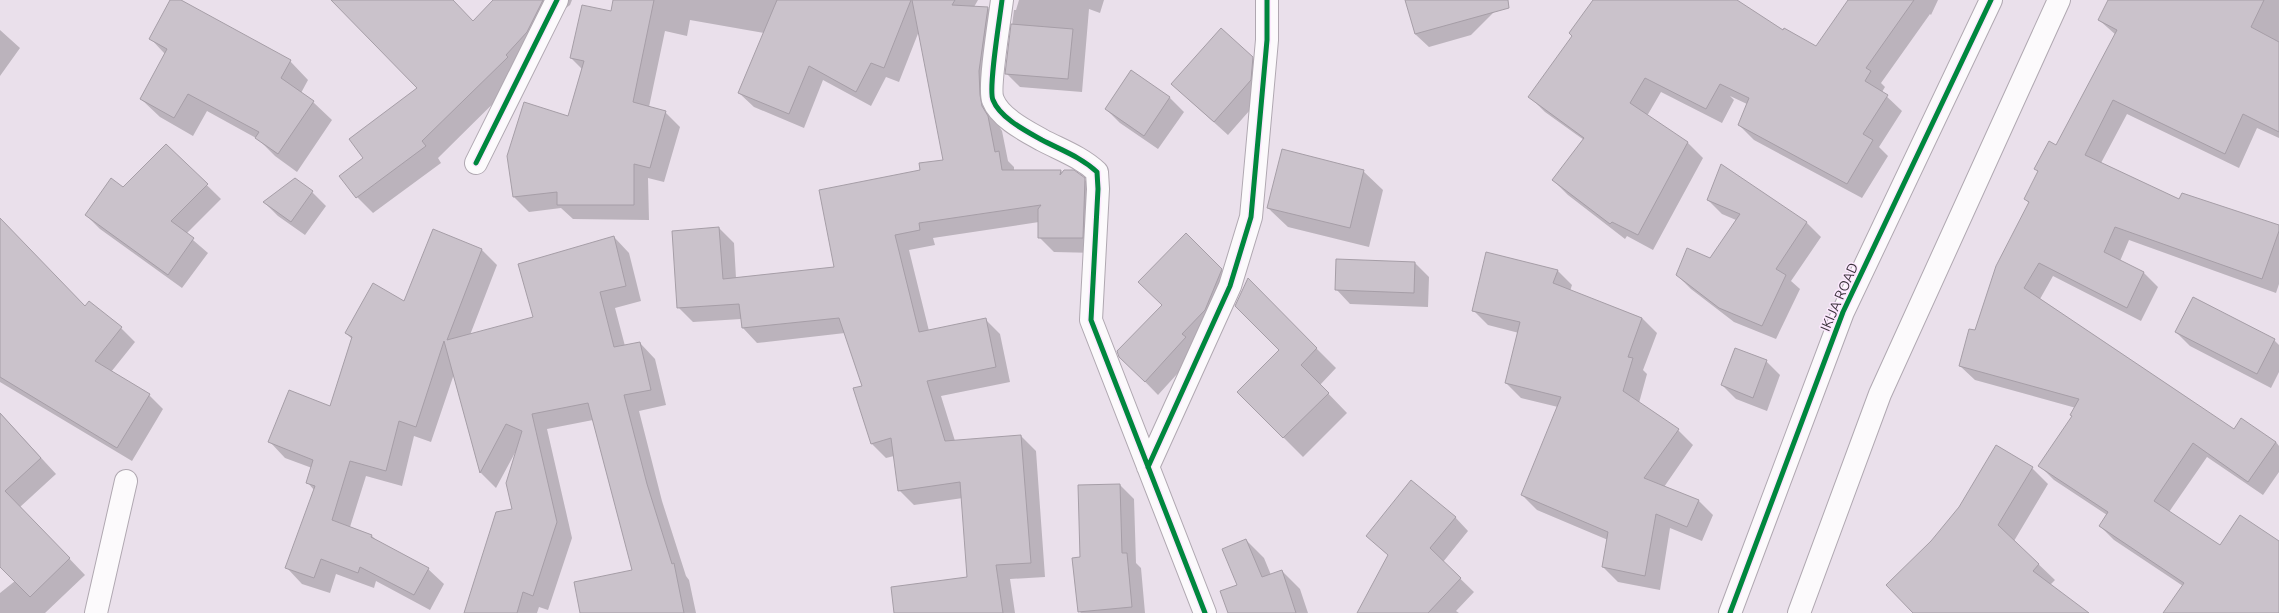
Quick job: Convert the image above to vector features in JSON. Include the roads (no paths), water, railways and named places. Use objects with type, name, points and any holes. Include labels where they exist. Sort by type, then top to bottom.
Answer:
[{"type":"street","points":[[476,163],[557,0]]},
{"type":"street","points":[[1002,0],[992,82],[993,100],[1005,116],[1042,139],[1086,162],[1097,172],[1098,189],[1091,320],[1205,613]]},
{"type":"street","points":[[1148,467],[1230,286],[1251,217],[1267,40],[1267,0]]},
{"type":"street","name":"IKIJA ROAD","points":[[1730,613],[1843,312],[1991,0]]},
{"type":"street","points":[[1799,613],[1880,394],[2059,0]]},
{"type":"street","points":[[96,613],[126,481]]}]
